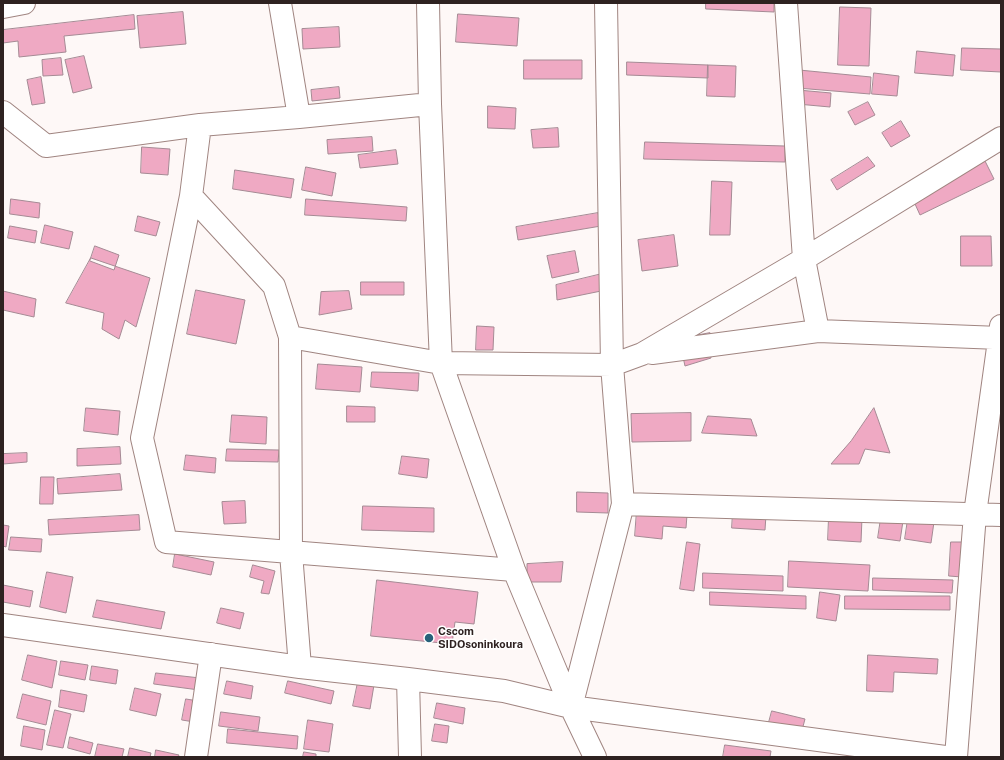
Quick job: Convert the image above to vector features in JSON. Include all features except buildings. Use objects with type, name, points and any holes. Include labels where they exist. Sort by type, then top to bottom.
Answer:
[{"type":"street","points":[[3,7],[24,3]]},
{"type":"street","points":[[280,3],[299,117]]},
{"type":"street","points":[[428,3],[430,104],[441,363],[514,570],[571,707],[595,757]]},
{"type":"street","points":[[571,707],[623,504],[612,365],[606,3]]},
{"type":"street","points":[[786,3],[804,259],[818,331]]},
{"type":"street","points":[[3,112],[46,146],[200,125],[430,104]]},
{"type":"street","points":[[200,125],[191,196],[142,438],[166,542],[514,570]]},
{"type":"street","points":[[290,338],[441,363],[612,365],[642,354],[804,259],[1001,138]]},
{"type":"street","points":[[191,196],[274,286],[290,338],[291,553],[300,666]]},
{"type":"street","points":[[642,354],[818,331],[1000,332],[975,514],[956,757]]},
{"type":"street","points":[[623,504],[1001,515]]},
{"type":"street","points":[[3,627],[504,691],[571,707],[945,757]]},
{"type":"street","points":[[196,757],[211,654]]},
{"type":"street","points":[[408,678],[410,757]]},
{"type":"place","name":"Cscom SIDOsoninkoura","points":[[429,638]]}]
